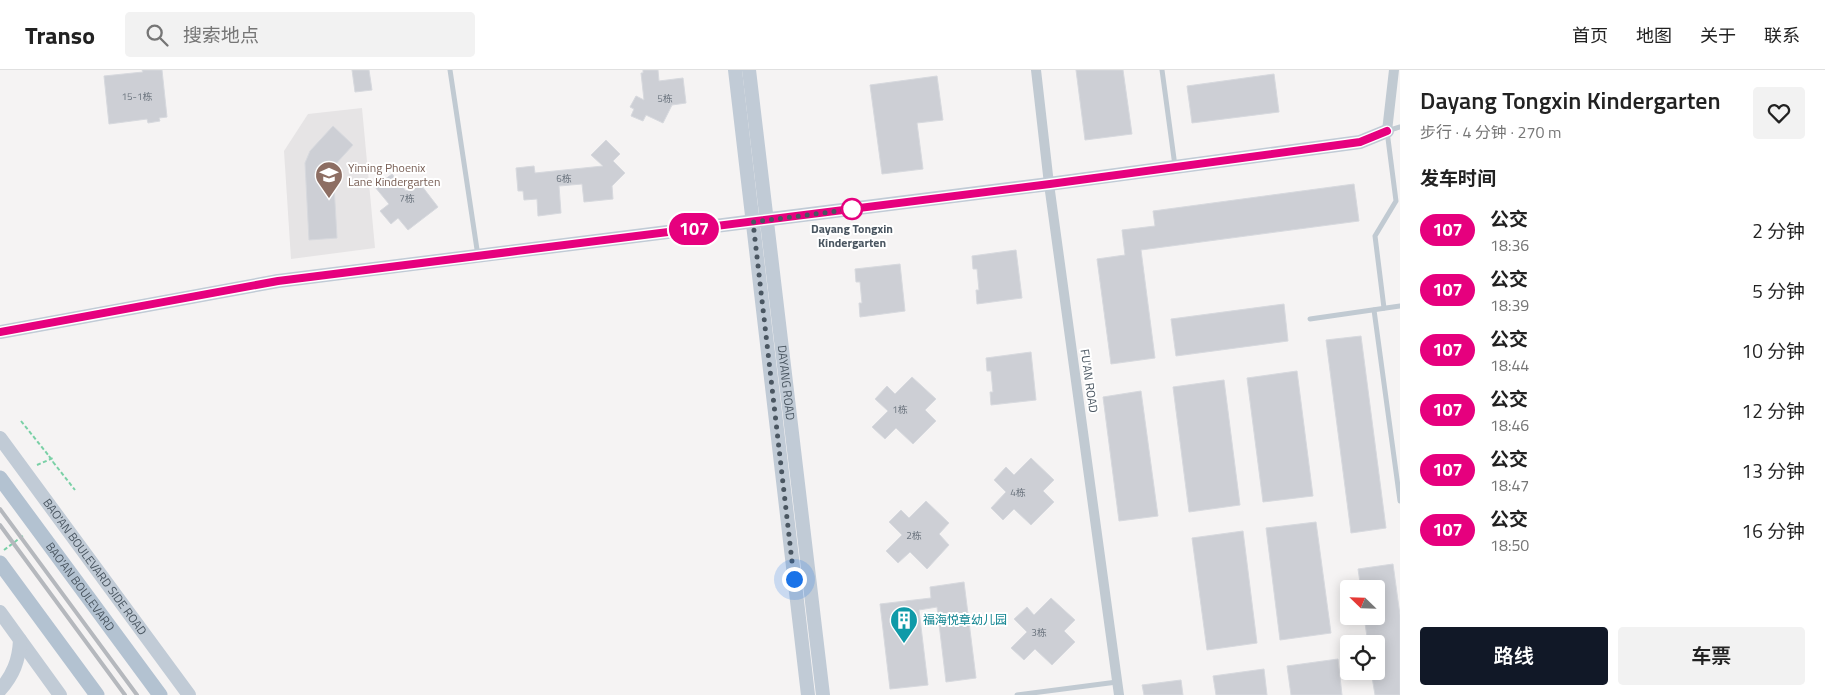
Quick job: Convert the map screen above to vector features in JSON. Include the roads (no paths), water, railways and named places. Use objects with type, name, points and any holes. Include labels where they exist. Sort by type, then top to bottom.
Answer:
[{"type":"main road","name":"BAO'AN BOULEVARD","points":[[0,478],[160,695]]},
{"type":"main road","points":[[1,557],[97,695]]},
{"type":"street","name":"DAYANG ROAD","points":[[735,70],[808,695]]},
{"type":"street","name":"DAYANG ROAD","points":[[749,70],[823,695]]},
{"type":"street","name":"FU'AN ROAD","points":[[1036,70],[1119,695]]},
{"type":"street","points":[[0,332],[278,281],[1050,184],[1360,142],[1394,129],[1394,70]]},
{"type":"street","name":"BAO'AN BOULEVARD SIDE ROAD","points":[[0,438],[189,695]]},
{"type":"street","points":[[0,612],[60,695]]},
{"type":"street","points":[[0,690],[16,667],[20,640]]},
{"type":"lane","points":[[450,70],[478,256]]},
{"type":"lane","points":[[1162,70],[1175,167]]},
{"type":"lane","points":[[1384,308],[1375,236],[1398,203],[1394,129]]},
{"type":"lane","points":[[1310,319],[1400,306]]},
{"type":"lane","points":[[1374,310],[1400,501]]},
{"type":"lane","points":[[1017,695],[1117,682]]},
{"type":"railway","points":[[0,509],[137,695]]},
{"type":"railway","points":[[0,525],[125,695]]},
{"type":"place","name":"Yiming Phoenix Lane Kindergarten","points":[[329,199]]},
{"type":"place","name":"Dayang Tongxin Kindergarten","points":[[852,209]]},
{"type":"place","name":"福海悦章幼儿园","points":[[904,644]]}]
